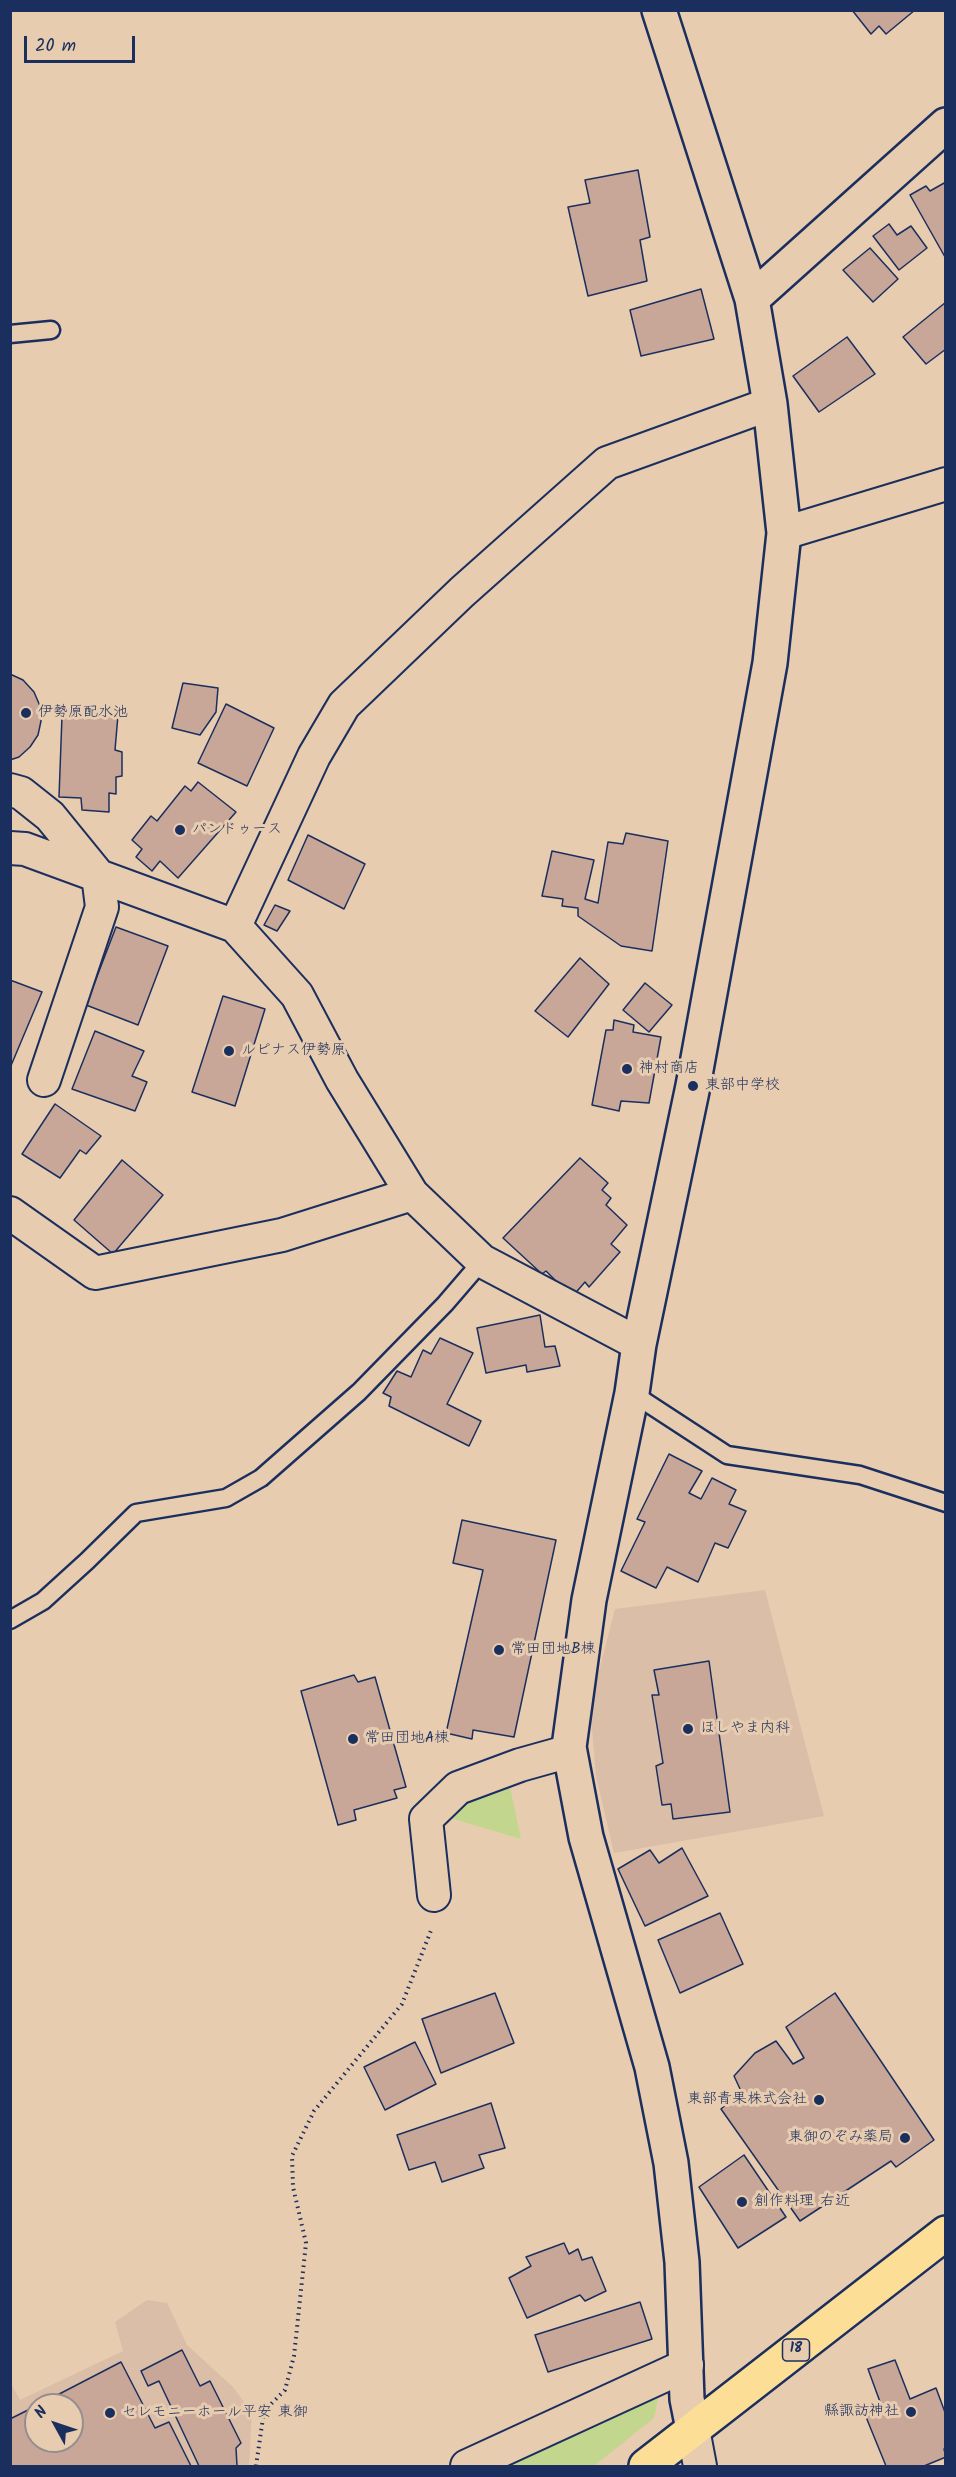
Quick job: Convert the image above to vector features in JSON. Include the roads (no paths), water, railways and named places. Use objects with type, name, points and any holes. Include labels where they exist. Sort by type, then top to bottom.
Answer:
[{"type":"highway","name":"18","points":[[646,2466],[945,2233]]},
{"type":"street","points":[[659,10],[752,299],[770,404],[784,533],[770,663],[693,1086],[589,1600],[570,1751],[586,1838],[619,1948],[656,2088],[670,2163],[682,2262],[687,2399],[700,2466]]},
{"type":"street","points":[[752,299],[945,126]]},
{"type":"street","points":[[235,926],[314,756],[344,705],[462,592],[607,463],[770,404]]},
{"type":"street","points":[[784,533],[945,484]]},
{"type":"street","points":[[10,790],[21,793],[50,816],[98,875],[102,908],[44,1080]]},
{"type":"street","points":[[10,848],[25,849],[235,926],[297,995],[342,1080],[412,1194],[482,1261],[639,1344]]},
{"type":"street","points":[[10,1213],[95,1273],[282,1235],[412,1194]]},
{"type":"street","points":[[434,1895],[426,1819],[458,1788],[570,1751]]},
{"type":"street","points":[[467,2466],[687,2366]]},
{"type":"lane","points":[[10,334],[51,330]]},
{"type":"lane","points":[[10,1620],[43,1600],[87,1562],[136,1513],[226,1498],[261,1478],[359,1392],[445,1304],[482,1261]]},
{"type":"lane","points":[[632,1393],[727,1455],[860,1475],[945,1503]]},
{"type":"place","name":"伊勢原配水池","points":[[26,713]]},
{"type":"place","name":"パンドゥース","points":[[180,830]]},
{"type":"place","name":"ルピナス伊勢原","points":[[229,1051]]},
{"type":"place","name":"神村商店","points":[[627,1069]]},
{"type":"place","name":"東部中学校","points":[[693,1086]]},
{"type":"place","name":"常田団地B棟","points":[[499,1650]]},
{"type":"place","name":"ほしやま内科","points":[[688,1729]]},
{"type":"place","name":"常田団地A棟","points":[[353,1739]]},
{"type":"place","name":"東部青果株式会社","points":[[819,2100]]},
{"type":"place","name":"東御のぞみ薬局","points":[[905,2138]]},
{"type":"place","name":"創作料理 右近","points":[[742,2202]]},
{"type":"place","name":"縣諏訪神社","points":[[911,2412]]},
{"type":"place","name":"セレモニーホール平安 東御","points":[[110,2413]]}]
